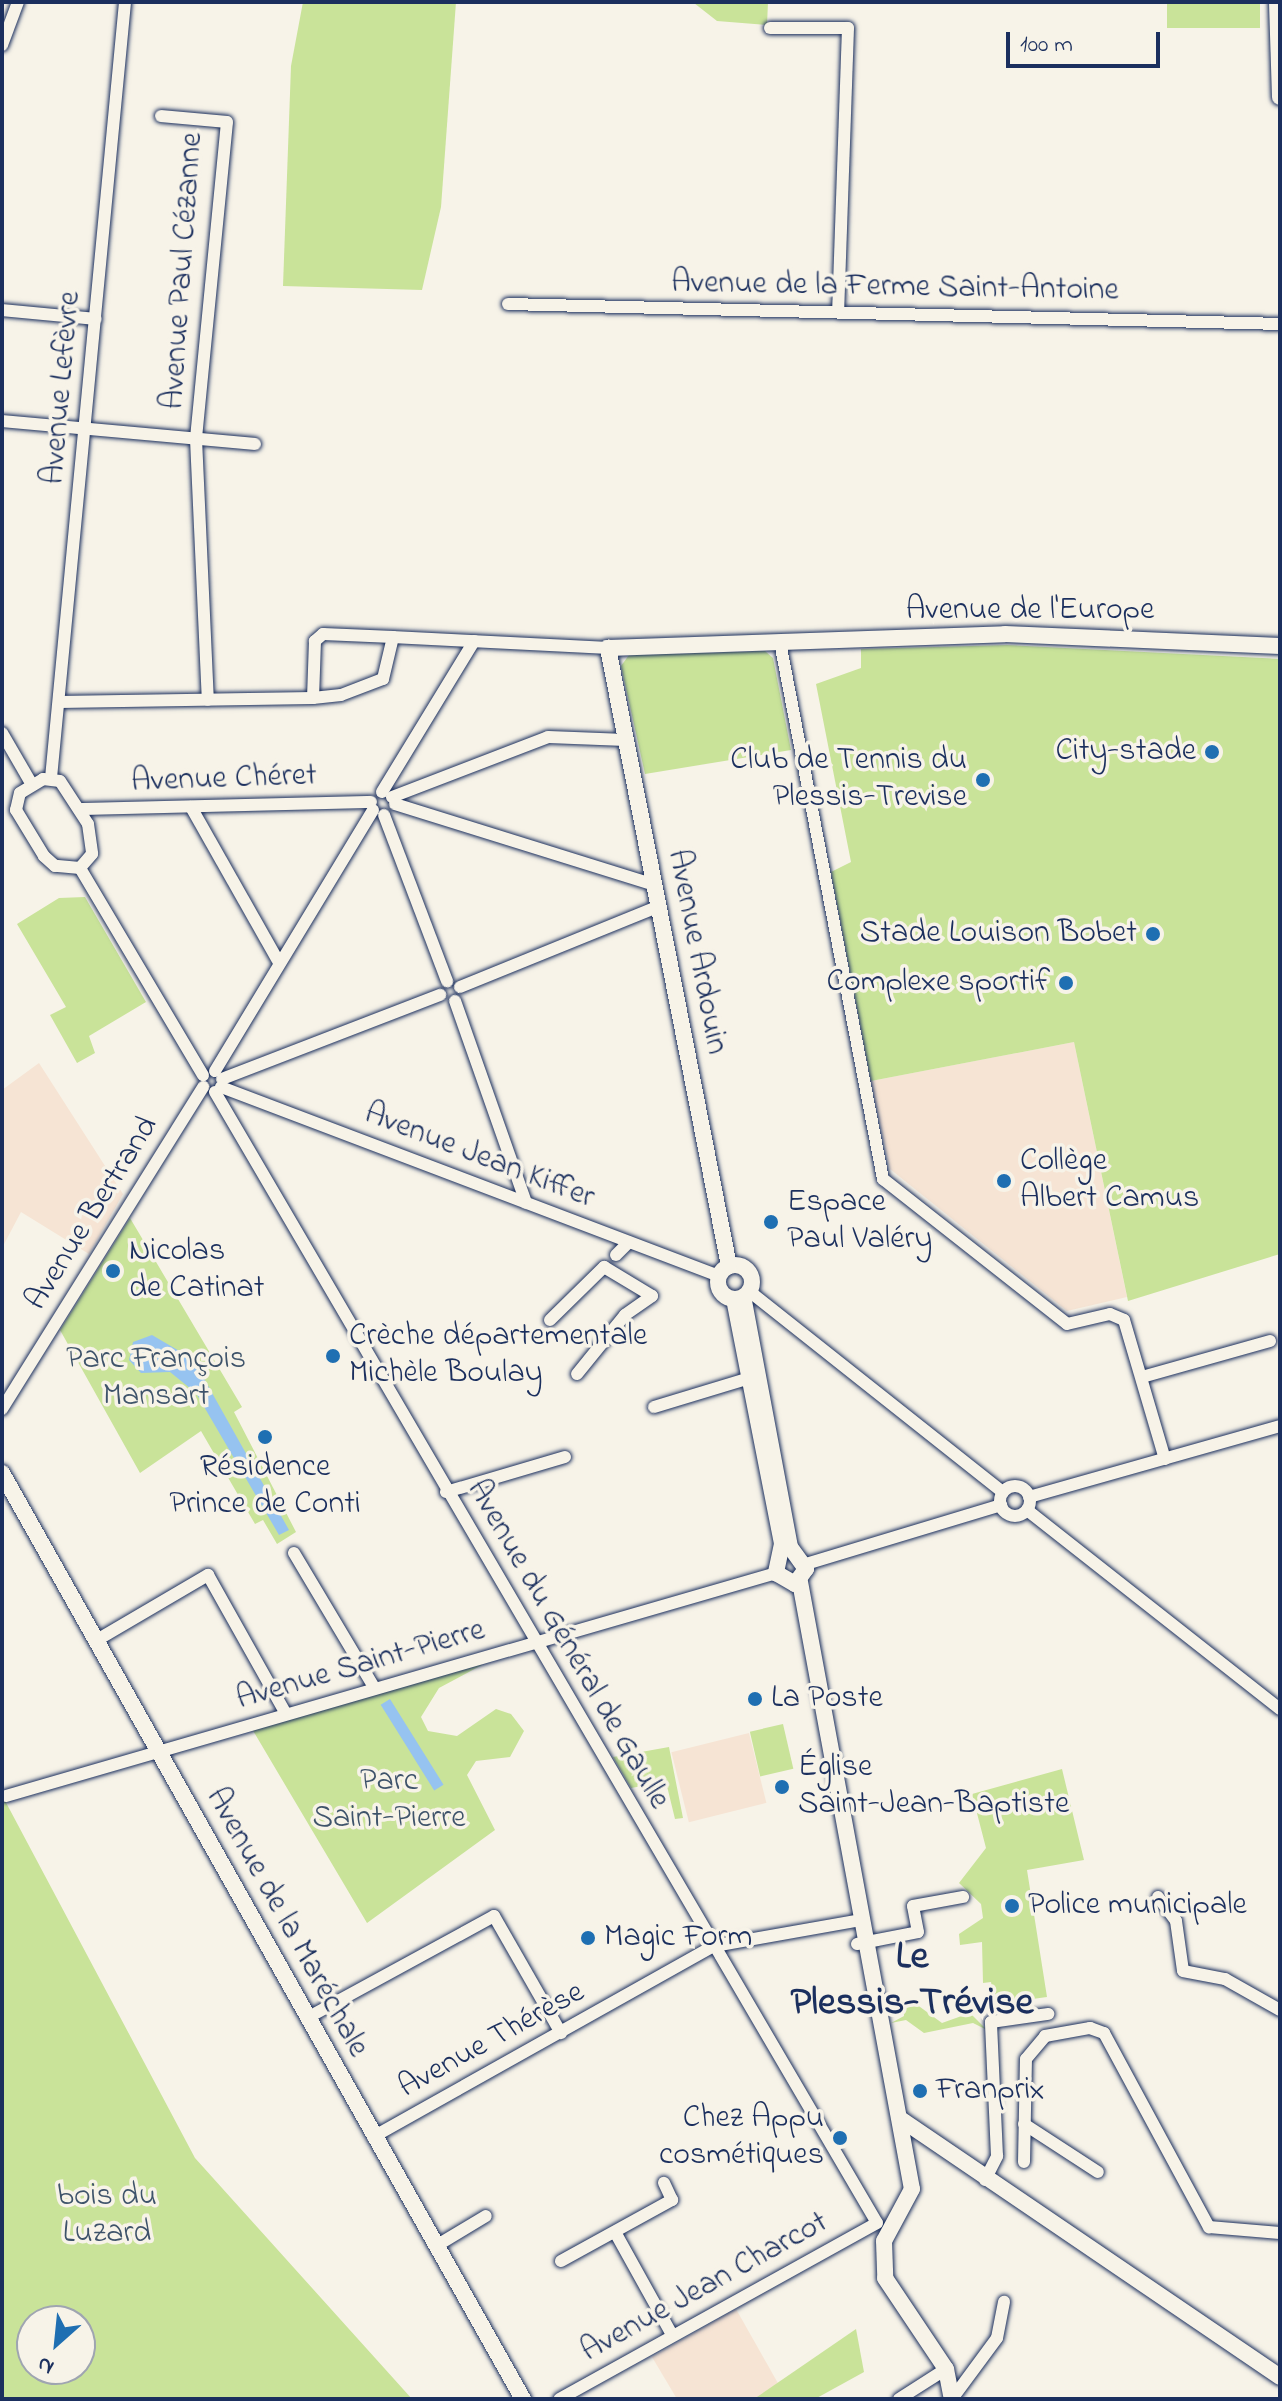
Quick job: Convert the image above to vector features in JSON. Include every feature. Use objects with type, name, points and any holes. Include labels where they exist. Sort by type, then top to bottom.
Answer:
[{"type":"street","points":[[2,45],[18,2]]},
{"type":"street","name":"Avenue Lefèvre","points":[[51,778],[125,2]]},
{"type":"street","points":[[1277,2],[1280,97]]},
{"type":"street","points":[[770,28],[848,28],[838,312]]},
{"type":"street","name":"Avenue Paul Cézanne","points":[[161,116],[227,122],[196,439]]},
{"type":"street","name":"Avenue de la Ferme Saint-Antoine","points":[[508,304],[1280,324]]},
{"type":"street","points":[[2,310],[96,319]]},
{"type":"street","points":[[2,421],[255,444]]},
{"type":"street","points":[[196,439],[208,700]]},
{"type":"street","points":[[313,698],[315,641],[323,634],[608,648]]},
{"type":"street","name":"Avenue de l'Europe","points":[[608,648],[1005,634],[1280,646]]},
{"type":"street","points":[[59,702],[313,698],[383,679],[393,637]]},
{"type":"street","points":[[376,809],[390,798],[474,641]]},
{"type":"street","points":[[780,642],[883,1179],[1067,1324],[1117,1314],[1138,1363],[1165,1459]]},
{"type":"street","name":"Avenue Ardouin","points":[[608,648],[659,906],[724,1271]]},
{"type":"street","points":[[2,733],[31,783]]},
{"type":"street","points":[[376,809],[390,798],[548,737],[626,740]]},
{"type":"street","points":[[51,778],[79,809],[92,854],[80,868],[55,866],[9,811],[31,783],[51,778]]},
{"type":"street","points":[[390,798],[655,885]]},
{"type":"street","points":[[191,807],[278,961]]},
{"type":"street","name":"Avenue Chéret","points":[[79,809],[376,809]]},
{"type":"street","points":[[376,809],[447,981],[460,987],[659,906]]},
{"type":"street","name":"Avenue Bertrand","points":[[2,1409],[213,1082],[278,961],[376,809]]},
{"type":"street","name":"Avenue du Général de Gaulle","points":[[80,868],[213,1082],[446,1492],[877,2223]]},
{"type":"street","points":[[213,1082],[440,995],[447,981]]},
{"type":"street","points":[[460,987],[455,1001],[526,1203]]},
{"type":"street","points":[[440,995],[455,1001]]},
{"type":"street","name":"Avenue Jean Kiffer","points":[[213,1082],[629,1242],[724,1271]]},
{"type":"street","points":[[616,1255],[629,1242]]},
{"type":"street","points":[[550,1320],[604,1267],[652,1296],[625,1315],[577,1374]]},
{"type":"street","points":[[791,1569],[750,1378],[742,1296],[748,1272],[724,1271],[721,1291],[742,1296],[1002,1498],[1013,1515],[1028,1503],[1280,1426]]},
{"type":"street","points":[[742,1296],[862,1943],[889,2106],[903,2141]]},
{"type":"street","points":[[1142,1377],[1270,1341]]},
{"type":"street","points":[[654,1407],[750,1378]]},
{"type":"street","points":[[446,1492],[565,1457]]},
{"type":"street","name":"Avenue de la Maréchale","points":[[2,1473],[523,2399]]},
{"type":"street","points":[[1002,1498],[1019,1486],[1028,1503],[1280,1709]]},
{"type":"street","name":"Avenue Saint-Pierre","points":[[6,1796],[160,1755],[374,1687],[536,1644],[791,1569],[1002,1498]]},
{"type":"street","points":[[294,1553],[374,1687]]},
{"type":"street","points":[[97,1640],[208,1575],[286,1714]]},
{"type":"street","points":[[862,1943],[918,1932],[913,1906],[963,1897]]},
{"type":"street","points":[[1158,1897],[1176,1921],[1183,1971],[1225,1979],[1280,2010]]},
{"type":"street","points":[[307,2018],[494,1916],[561,2033]]},
{"type":"street","name":"Avenue Thérèse","points":[[373,2137],[714,1946],[858,1921]]},
{"type":"street","points":[[862,1943],[902,2120],[912,2189],[884,2241]]},
{"type":"street","points":[[985,2180],[997,2156],[991,2022],[1048,2014]]},
{"type":"street","points":[[1024,2162],[1026,2059],[1045,2036],[1090,2028],[1104,2033],[1209,2227],[1280,2233]]},
{"type":"street","points":[[902,2120],[985,2180],[1280,2370]]},
{"type":"street","points":[[1024,2124],[1098,2172]]},
{"type":"street","points":[[903,2141],[940,2149]]},
{"type":"street","points":[[561,2261],[672,2200],[664,2183]]},
{"type":"street","points":[[898,2215],[877,2223],[884,2241],[885,2278],[946,2369],[952,2399]]},
{"type":"street","points":[[436,2246],[486,2216]]},
{"type":"street","name":"Avenue Jean Charcot","points":[[560,2399],[877,2223]]},
{"type":"street","points":[[615,2232],[672,2335]]},
{"type":"street","points":[[952,2399],[997,2338],[1004,2302]]},
{"type":"street","points":[[1215,2330],[1280,2377]]},
{"type":"street","points":[[899,2399],[946,2369]]},
{"type":"shaded area","name":"Collège Albert Camus","points":[[1074,1042],[1127,1297],[1067,1311],[890,1169],[871,1081]]},
{"type":"shaded area","points":[[39,1063],[123,1194],[89,1254],[21,1212],[2,1248],[2,1090]]},
{"type":"shaded area","points":[[749,1733],[766,1803],[689,1822],[671,1752]]},
{"type":"shaded area","points":[[736,2309],[779,2385],[754,2399],[677,2399],[652,2357]]},
{"type":"green space","points":[[303,2],[456,2],[441,207],[422,290],[283,286],[291,66]]},
{"type":"green space","points":[[646,2],[768,2],[767,25],[717,21],[694,3]]},
{"type":"green space","points":[[1167,2],[1260,2],[1260,28],[1167,28]]},
{"type":"green space","name":"Complexe sportif","points":[[1007,645],[1280,659],[1280,1254],[1128,1301],[1074,1042],[871,1081],[831,872],[851,862],[816,684],[861,668],[861,649]]},
{"type":"green space","points":[[765,651],[773,658],[791,750],[645,774],[621,666],[629,655]]},
{"type":"green space","points":[[85,897],[146,1002],[89,1036],[95,1053],[77,1063],[50,1015],[66,1007],[17,924],[59,898]]},
{"type":"green space","name":"Parc François Mansart","points":[[130,1218],[242,1407],[234,1412],[296,1532],[277,1544],[263,1520],[255,1524],[201,1431],[140,1473],[60,1330]]},
{"type":"green space","name":"Parc Saint-Pierre","points":[[479,1660],[482,1665],[439,1688],[421,1717],[428,1731],[457,1736],[496,1709],[511,1714],[524,1731],[510,1757],[476,1761],[467,1775],[495,1830],[367,1923],[252,1729]]},
{"type":"green space","points":[[783,1724],[793,1769],[760,1776],[750,1732]]},
{"type":"green space","points":[[669,1747],[683,1818],[675,1819],[666,1782],[631,1788],[613,1757]]},
{"type":"green space","points":[[1062,1769],[1084,1860],[1027,1870],[1047,1997],[995,2004],[991,1982],[983,1983],[982,1942],[960,1945],[959,1934],[983,1918],[981,1904],[959,1883],[986,1848],[972,1794]]},
{"type":"green space","name":"bois du Luzard","points":[[2,1795],[195,2158],[412,2399],[2,2399]]},
{"type":"green space","points":[[916,2004],[942,2023],[970,2013],[987,2030],[973,2023],[924,2033],[906,2020],[891,2023],[904,2016],[903,2006]]},
{"type":"green space","points":[[856,2329],[864,2372],[815,2399],[754,2399]]},
{"type":"water","points":[[152,1335],[193,1359],[289,1530],[279,1535],[196,1393],[170,1372],[141,1373],[129,1360],[133,1342]]},
{"type":"water","points":[[390,1699],[444,1785],[434,1790],[381,1705]]},
{"type":"place","name":"City-stade","points":[[1212,752]]},
{"type":"place","name":"Club de Tennis du Plessis-Trevise","points":[[983,780]]},
{"type":"place","name":"Stade Louison Bobet","points":[[1153,934]]},
{"type":"place","name":"Complexe sportif","points":[[1066,983]]},
{"type":"place","name":"Collège Albert Camus","points":[[1004,1181]]},
{"type":"place","name":"Espace Paul Valéry","points":[[771,1222]]},
{"type":"place","name":"Nicolas de Catinat","points":[[113,1271]]},
{"type":"place","name":"Crèche départementale Michèle Boulay","points":[[333,1356]]},
{"type":"place","name":"Résidence Prince de Conti","points":[[265,1437]]},
{"type":"place","name":"La Poste","points":[[755,1699]]},
{"type":"place","name":"Église Saint-Jean-Baptiste","points":[[782,1787]]},
{"type":"place","name":"Police municipale","points":[[1012,1906]]},
{"type":"place","name":"Magic Form","points":[[588,1938]]},
{"type":"place","name":"Franprix","points":[[920,2091]]},
{"type":"place","name":"Chez Appu cosmétiques","points":[[840,2138]]},
{"type":"district","name":"Le Plessis-Trévise","points":[[912,1981]]}]
